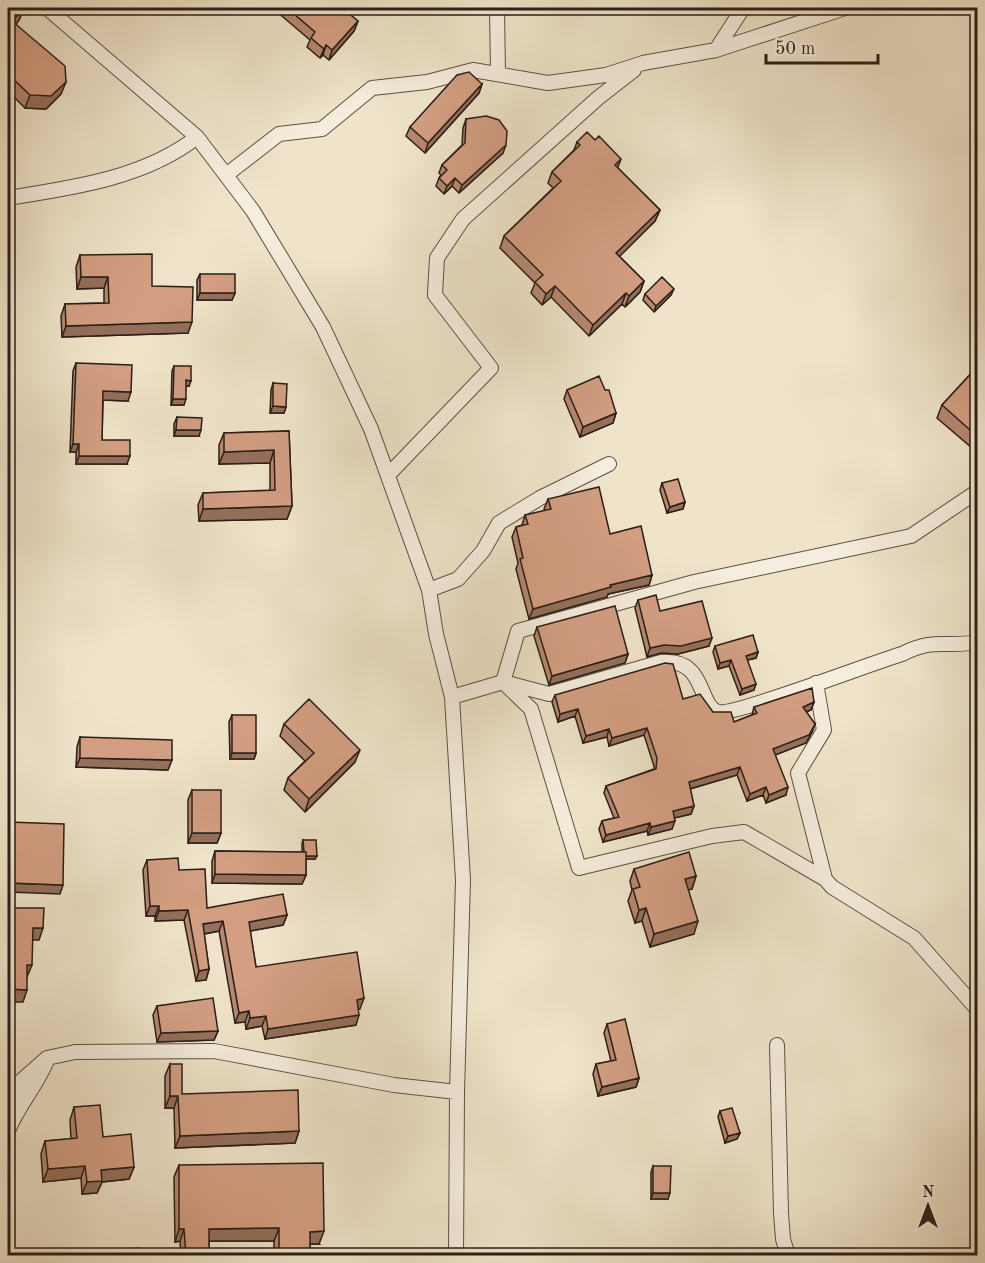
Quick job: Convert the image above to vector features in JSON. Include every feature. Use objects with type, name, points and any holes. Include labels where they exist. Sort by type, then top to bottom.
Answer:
[{"type":"street","points":[[47,8],[197,137],[253,211],[323,327],[390,473],[429,590],[436,634],[452,697],[464,880],[457,1092],[456,1256]]},
{"type":"street","points":[[497,8],[498,73]]},
{"type":"street","points":[[716,50],[742,8]]},
{"type":"street","points":[[226,175],[279,134],[322,129],[372,88],[427,82],[473,70],[548,84],[606,75],[643,63],[716,50],[845,8]]},
{"type":"street","points":[[390,473],[491,368],[435,295],[437,258],[454,230],[506,179],[643,63]]},
{"type":"street","points":[[8,198],[73,187],[130,171],[176,154],[197,137]]},
{"type":"street","points":[[429,590],[458,579],[483,551],[499,523],[540,498],[609,464]]},
{"type":"street","points":[[503,682],[518,632],[694,582],[911,536],[978,491]]},
{"type":"street","points":[[452,697],[503,682],[549,694],[661,662],[675,661],[690,668],[713,709],[722,712],[759,704],[902,654],[920,645],[932,642],[978,642]]},
{"type":"street","points":[[503,682],[531,709],[579,868],[711,836],[744,832],[825,879],[832,886],[914,938],[978,1010]]},
{"type":"street","points":[[816,683],[824,730],[798,774],[825,879]]},
{"type":"street","points":[[777,1045],[780,1213],[783,1239],[788,1256]]},
{"type":"street","points":[[8,1103],[20,1082],[47,1058],[75,1052],[214,1051],[394,1085],[457,1092]]},
{"type":"street","points":[[8,1131],[20,1104],[39,1081],[47,1058]]},
{"type":"building","points":[[8,8],[24,8],[12,21],[65,66],[66,82],[51,96],[30,95],[8,74]]},
{"type":"building","points":[[287,8],[342,8],[358,21],[332,50],[326,45],[324,49],[311,38],[315,32]]},
{"type":"building","points":[[469,72],[482,84],[428,143],[410,127],[457,75]]},
{"type":"building","points":[[486,116],[499,120],[507,131],[506,145],[462,185],[455,178],[447,186],[439,178],[447,170],[442,165],[465,143],[466,119]]},
{"type":"building","points":[[587,132],[595,140],[599,136],[621,159],[615,165],[660,210],[616,253],[644,281],[629,296],[626,293],[593,325],[555,286],[546,294],[535,282],[543,275],[504,236],[561,181],[552,172],[580,145],[577,142]]},
{"type":"building","points":[[152,254],[152,286],[193,287],[192,322],[66,326],[65,304],[109,303],[108,277],[81,277],[80,255]]},
{"type":"building","points":[[200,274],[235,274],[235,293],[200,293]]},
{"type":"building","points":[[662,277],[674,289],[656,306],[645,294]]},
{"type":"building","points":[[8,312],[11,312],[12,344],[8,344]]},
{"type":"building","points":[[76,363],[132,365],[131,392],[103,391],[102,440],[130,440],[130,456],[79,456],[79,444],[73,444]]},
{"type":"building","points":[[174,366],[191,366],[191,381],[186,380],[186,399],[173,399]]},
{"type":"building","points":[[978,366],[978,437],[942,405]]},
{"type":"building","points":[[599,376],[605,390],[609,390],[616,413],[583,427],[567,390]]},
{"type":"building","points":[[273,383],[287,384],[286,407],[273,406]]},
{"type":"building","points":[[177,417],[202,418],[201,430],[176,430]]},
{"type":"building","points":[[289,431],[292,506],[203,509],[203,493],[275,490],[274,450],[224,452],[224,433]]},
{"type":"building","points":[[678,479],[685,502],[670,507],[662,483]]},
{"type":"building","points":[[599,487],[610,534],[641,526],[652,575],[610,585],[611,587],[533,609],[520,559],[523,558],[516,527],[528,524],[525,515],[551,509],[548,499]]},
{"type":"building","points":[[656,595],[660,611],[702,601],[712,638],[681,646],[664,645],[650,648],[638,600]]},
{"type":"building","points":[[615,606],[628,654],[552,676],[537,627]]},
{"type":"building","points":[[753,635],[758,652],[746,656],[756,684],[742,689],[731,660],[720,663],[715,646]]},
{"type":"building","points":[[665,663],[673,664],[683,699],[700,694],[713,712],[731,712],[734,722],[757,713],[754,707],[812,688],[814,702],[803,707],[815,724],[809,735],[773,749],[788,787],[769,795],[766,787],[750,794],[740,767],[689,782],[694,806],[673,811],[675,821],[651,827],[650,823],[606,835],[602,821],[619,817],[606,786],[656,769],[657,758],[647,728],[612,738],[609,729],[586,736],[578,709],[560,714],[555,695]]},
{"type":"building","points":[[309,699],[360,750],[309,799],[288,778],[314,753],[284,724]]},
{"type":"building","points":[[232,715],[256,715],[256,753],[232,753]]},
{"type":"building","points":[[80,737],[172,740],[172,760],[80,758]]},
{"type":"building","points":[[192,790],[221,790],[221,833],[192,833]]},
{"type":"building","points":[[8,822],[64,824],[63,885],[8,883]]},
{"type":"building","points":[[303,840],[316,840],[317,856],[306,856]]},
{"type":"building","points":[[215,851],[306,852],[306,875],[215,874]]},
{"type":"building","points":[[689,852],[696,876],[685,879],[698,921],[654,934],[646,908],[639,910],[633,889],[640,887],[634,869]]},
{"type":"building","points":[[178,858],[179,870],[205,869],[207,908],[283,894],[287,915],[249,922],[256,967],[357,952],[364,998],[357,1000],[359,1015],[268,1029],[266,1016],[250,1018],[249,1011],[239,1013],[223,921],[203,924],[209,969],[199,971],[188,910],[159,911],[159,906],[150,906],[147,860]]},
{"type":"building","points":[[8,908],[44,908],[43,928],[33,928],[32,965],[27,965],[27,990],[8,989]]},
{"type":"building","points":[[213,998],[218,1031],[161,1033],[157,1006]]},
{"type":"building","points":[[625,1019],[639,1078],[602,1087],[596,1064],[616,1060],[607,1024]]},
{"type":"building","points":[[170,1064],[182,1064],[182,1094],[298,1090],[299,1131],[180,1136],[178,1096],[170,1096]]},
{"type":"building","points":[[100,1105],[103,1137],[131,1134],[134,1167],[101,1170],[102,1181],[87,1182],[85,1166],[48,1169],[45,1141],[77,1138],[74,1107]]},
{"type":"building","points":[[732,1108],[740,1133],[728,1136],[720,1111]]},
{"type":"building","points":[[323,1163],[324,1231],[310,1232],[310,1256],[279,1256],[279,1228],[209,1229],[209,1256],[186,1256],[184,1229],[179,1229],[179,1165]]},
{"type":"building","points":[[653,1166],[671,1166],[670,1193],[653,1193]]},
{"type":"building","points":[[140,1248],[140,1256],[54,1256],[54,1253]]},
{"type":"building","points":[[595,1254],[622,1255],[622,1256],[595,1256]]}]
